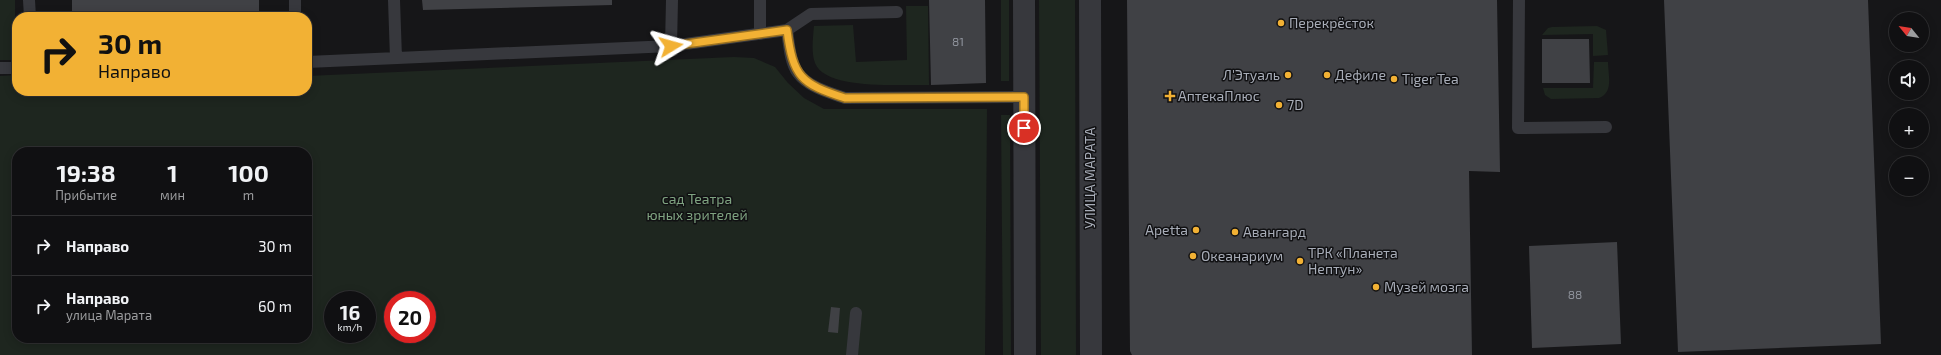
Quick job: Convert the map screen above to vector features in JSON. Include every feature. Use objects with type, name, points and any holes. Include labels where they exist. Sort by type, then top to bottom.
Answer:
[{"type":"street","points":[[1024,0],[1025,355]]},
{"type":"street","name":"УЛИЦА МАРАТА","points":[[1090,0],[1091,355]]},
{"type":"lane","points":[[30,0],[30,12]]},
{"type":"lane","points":[[295,0],[295,12]]},
{"type":"lane","points":[[394,0],[396,58]]},
{"type":"lane","points":[[671,46],[672,0]]},
{"type":"lane","points":[[760,0],[760,34]]},
{"type":"lane","points":[[1519,0],[1518,128],[1606,127]]},
{"type":"lane","points":[[312,62],[671,46],[787,30],[811,14],[898,12]]},
{"type":"lane","points":[[787,30],[790,52],[798,73],[818,89],[845,98],[1024,97]]},
{"type":"lane","points":[[0,68],[12,68]]},
{"type":"lane","points":[[852,355],[856,313]]},
{"type":"green space","points":[[0,0],[15,0],[15,12],[12,12],[12,60],[0,60]]},
{"type":"green space","points":[[1001,0],[1009,0],[1009,81],[1001,81]]},
{"type":"green space","points":[[1039,0],[1075,0],[1076,355],[1041,355]]},
{"type":"green space","points":[[906,6],[928,6],[929,85],[884,85],[849,82],[834,78],[822,72],[815,63],[813,50],[814,26],[853,25],[856,62],[907,60]]},
{"type":"green space","points":[[1597,26],[1606,30],[1608,55],[1593,56],[1593,34],[1542,35],[1548,28],[1552,27]]},
{"type":"green space","name":"сад Театра юных зрителей","points":[[734,57],[754,58],[775,67],[788,83],[804,98],[824,109],[987,109],[985,355],[0,355],[0,76],[12,75],[12,96],[312,96],[312,76]]},
{"type":"green space","points":[[1594,62],[1608,62],[1609,83],[1607,92],[1604,95],[1599,98],[1551,99],[1545,95],[1543,88],[1593,88]]},
{"type":"green space","points":[[1001,115],[1010,115],[1011,355],[1003,355]]},
{"type":"building","points":[[72,0],[259,0],[259,12],[72,12]]},
{"type":"building","points":[[422,0],[612,0],[612,5],[423,10]]},
{"type":"building","points":[[929,0],[985,0],[986,83],[931,85]]},
{"type":"building","name":"ТРК «Планета Нептун»","points":[[1127,0],[1497,0],[1500,172],[1469,171],[1472,355],[1132,355],[1130,351]]},
{"type":"building","points":[[1664,0],[1868,0],[1881,344],[1678,352]]},
{"type":"building","points":[[1542,39],[1589,39],[1590,83],[1542,83]]},
{"type":"building","points":[[1617,242],[1621,344],[1532,348],[1529,246]]},
{"type":"building","points":[[831,307],[840,308],[838,333],[828,332]]},
{"type":"place","name":"Перекрёсток","points":[[1281,23]]},
{"type":"place","name":"Л'Этуаль","points":[[1288,75]]},
{"type":"place","name":"Дефиле","points":[[1327,75]]},
{"type":"place","name":"Tiger Tea","points":[[1394,79]]},
{"type":"place","name":"АптекаПлюс","points":[[1170,96]]},
{"type":"place","name":"7D","points":[[1279,105]]},
{"type":"place","name":"Apetta","points":[[1196,230]]},
{"type":"place","name":"Авангард","points":[[1235,232]]},
{"type":"place","name":"Океанариум","points":[[1193,256]]},
{"type":"place","name":"ТРК «Планета Нептун»","points":[[1300,261]]},
{"type":"place","name":"Музей мозга","points":[[1376,287]]},
{"type":"route","points":[[671,46],[787,30],[790,52],[798,73],[818,89],[845,98],[1024,97],[1024,128]]}]
